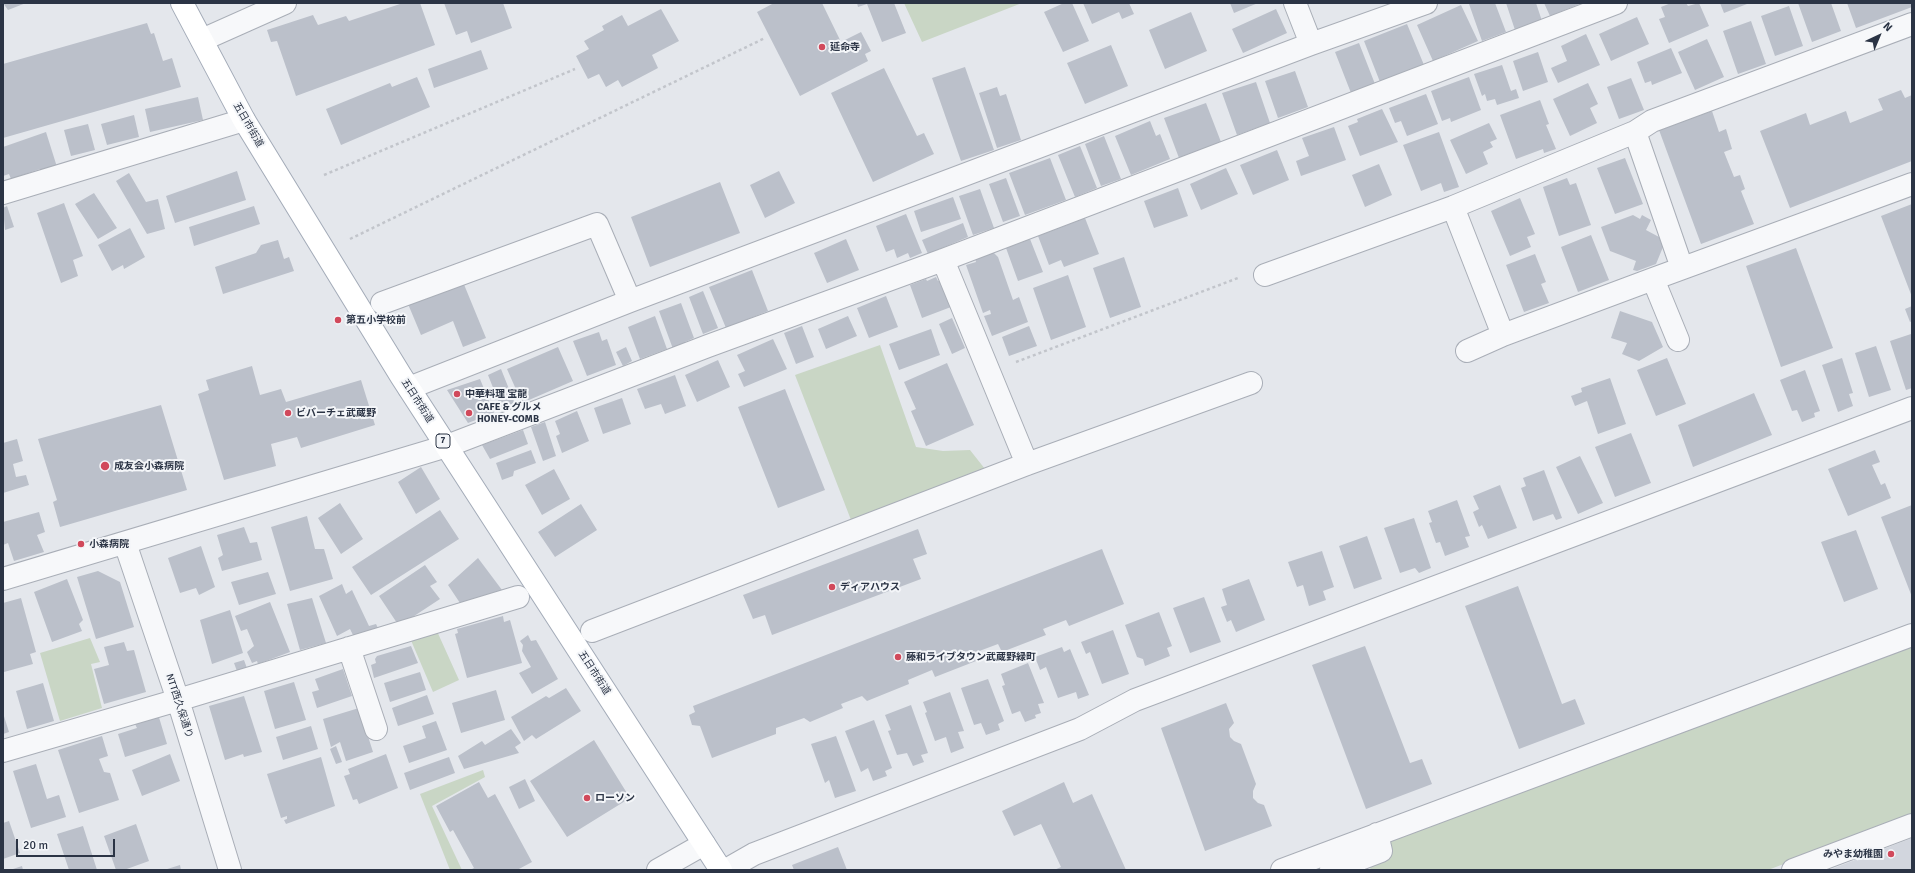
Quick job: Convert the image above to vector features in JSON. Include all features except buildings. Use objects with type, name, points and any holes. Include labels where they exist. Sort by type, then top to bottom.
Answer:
[{"type":"main road","name":"五日市街道","points":[[182,3],[244,120],[409,388],[721,870]]},
{"type":"street","points":[[202,40],[285,3]]},
{"type":"street","points":[[1295,3],[1311,44]]},
{"type":"street","points":[[409,388],[630,301],[1311,44],[1426,3]]},
{"type":"street","points":[[3,579],[447,446],[708,346],[943,260],[1616,3]]},
{"type":"street","points":[[1265,275],[1453,207],[1635,132],[1652,121],[1912,24]]},
{"type":"street","points":[[3,193],[244,120]]},
{"type":"street","points":[[1635,132],[1682,268]]},
{"type":"street","points":[[1467,351],[1503,335],[1912,184]]},
{"type":"street","points":[[1453,207],[1503,335]]},
{"type":"street","points":[[382,303],[597,224],[630,301]]},
{"type":"street","points":[[943,260],[1028,464]]},
{"type":"street","points":[[1653,279],[1678,340]]},
{"type":"street","points":[[592,631],[1028,464],[1251,383]]},
{"type":"street","points":[[726,870],[754,854],[1080,729],[1134,700],[1912,408]]},
{"type":"street","name":"NTT西久保通り","points":[[125,543],[178,700],[230,870]]},
{"type":"street","points":[[3,751],[178,700],[518,597]]},
{"type":"street","points":[[1282,870],[1912,635]]},
{"type":"street","points":[[349,648],[376,730]]},
{"type":"street","points":[[1793,870],[1912,825]]},
{"type":"street","points":[[1331,870],[1381,851],[1377,834]]},
{"type":"street","points":[[658,870],[704,844]]},
{"type":"path","points":[[350,239],[765,38]]},
{"type":"path","points":[[324,175],[575,69]]},
{"type":"path","points":[[989,372],[1257,270],[1265,275]]},
{"type":"shaded area","name":"みやま幼稚園","points":[[1912,838],[1912,870],[1829,870]]},
{"type":"green space","points":[[904,3],[1022,3],[922,42]]},
{"type":"green space","points":[[880,345],[916,447],[943,451],[970,450],[985,469],[851,520],[795,375]]},
{"type":"green space","points":[[436,629],[459,680],[433,692],[410,638]]},
{"type":"green space","points":[[90,638],[100,662],[91,664],[102,708],[60,721],[40,653]]},
{"type":"green space","points":[[1912,647],[1912,815],[1768,870],[1371,870],[1363,851]]},
{"type":"green space","points":[[483,770],[485,777],[432,806],[462,870],[450,870],[420,794]]},
{"type":"place","name":"延命寺","points":[[822,47]]},
{"type":"place","name":"第五小学校前","points":[[338,320]]},
{"type":"place","name":"中華料理 宝龍","points":[[457,394]]},
{"type":"place","name":"ビバーチェ武蔵野","points":[[288,413]]},
{"type":"place","name":"CAFE & グルメ HONEY-COMB","points":[[469,413]]},
{"type":"place","name":"成友会小森病院","points":[[105,466]]},
{"type":"place","name":"小森病院","points":[[81,544]]},
{"type":"place","name":"ディアハウス","points":[[832,587]]},
{"type":"place","name":"藤和ライブタウン武蔵野緑町","points":[[898,657]]},
{"type":"place","name":"ローソン","points":[[587,798]]},
{"type":"place","name":"みやま幼稚園","points":[[1891,854]]}]
